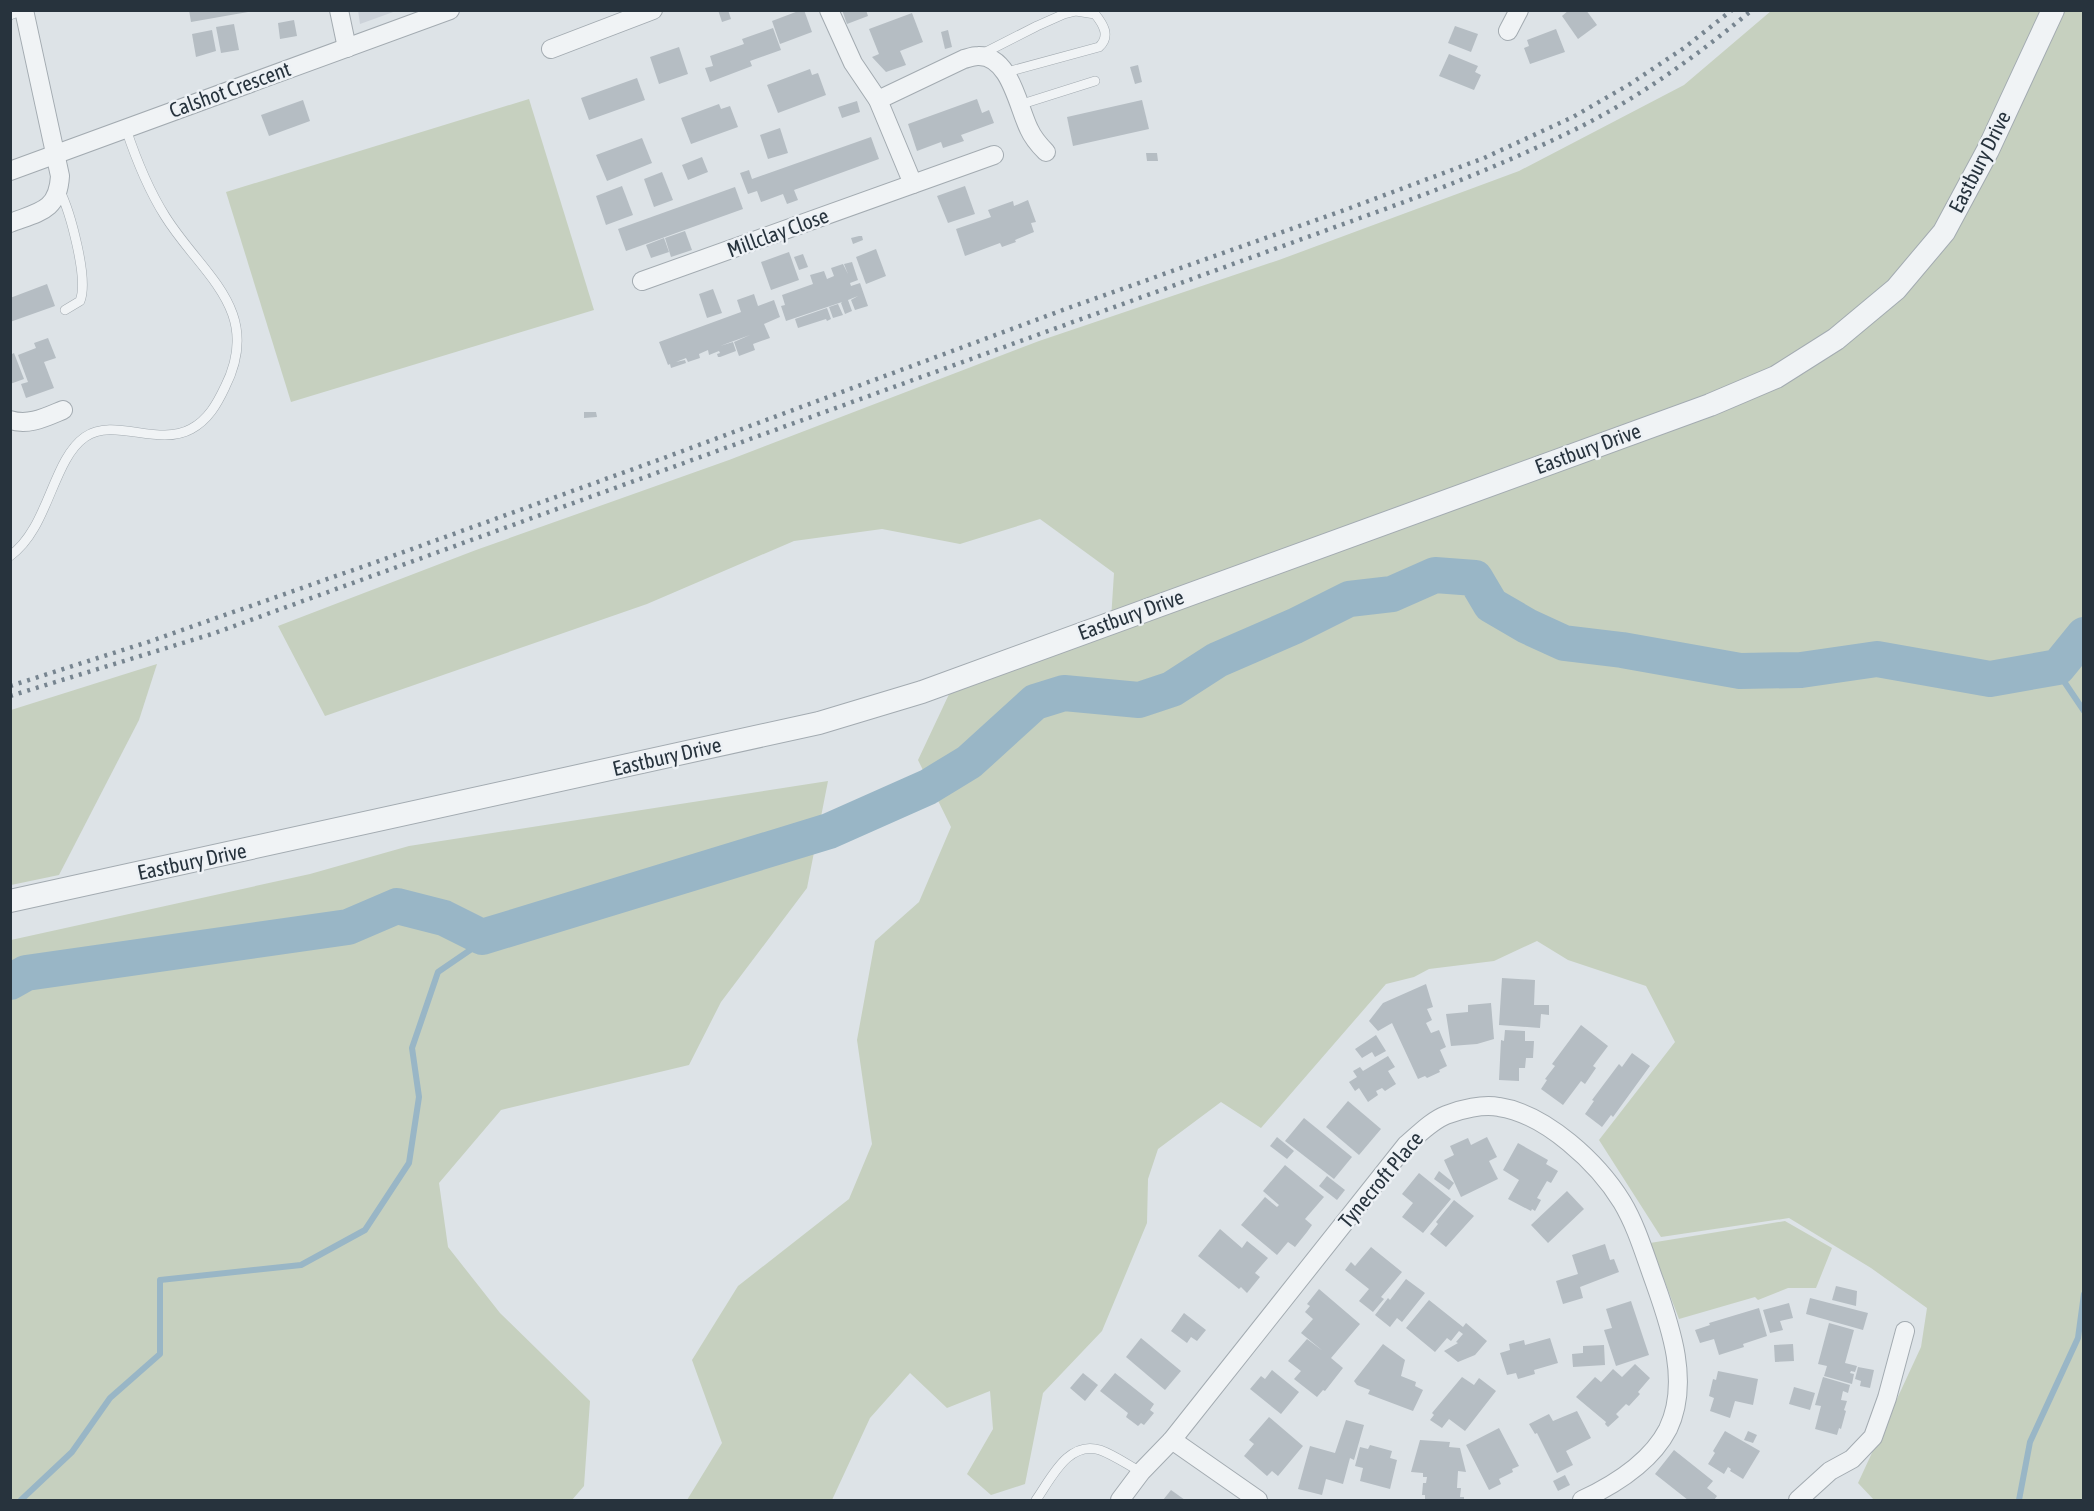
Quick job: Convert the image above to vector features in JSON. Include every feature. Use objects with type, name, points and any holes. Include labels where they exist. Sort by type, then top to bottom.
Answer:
[{"type":"street","points":[[10,223],[46,210],[59,189],[60,176],[24,10]]},
{"type":"street","points":[[339,10],[347,48]]},
{"type":"street","name":"Calshot Crescent","points":[[10,171],[450,10]]},
{"type":"street","points":[[829,10],[853,63],[878,100],[913,184]]},
{"type":"street","points":[[1508,31],[1519,10]]},
{"type":"street","name":"Eastbury Drive","points":[[10,901],[819,723],[933,687],[1710,405],[1776,376],[1836,339],[1896,289],[1944,232],[1988,150],[2053,10]]},
{"type":"street","points":[[551,49],[652,11]]},
{"type":"street","points":[[878,100],[964,59],[979,56],[996,62],[1007,72],[1029,129],[1046,152]]},
{"type":"street","name":"Millclay Close","points":[[642,281],[994,155]]},
{"type":"street","points":[[10,420],[29,422],[63,411]]},
{"type":"street","name":"Tynecroft Place","points":[[1120,1500],[1172,1440],[1406,1145],[1444,1115],[1471,1108],[1498,1106],[1523,1113],[1546,1126],[1574,1146],[1601,1174],[1623,1203],[1670,1329],[1678,1372],[1677,1402],[1668,1429],[1651,1452],[1625,1475],[1582,1500]]},
{"type":"street","points":[[1798,1500],[1830,1472],[1852,1460],[1873,1437],[1887,1398],[1905,1331]]},
{"type":"street","points":[[1172,1440],[1258,1500]]},
{"type":"lane","points":[[10,15],[24,10]]},
{"type":"lane","points":[[979,56],[1036,26],[1076,11],[1095,14],[1104,25],[1106,36],[1104,43],[1099,47],[1007,72]]},
{"type":"lane","points":[[1019,105],[1095,81]]},
{"type":"lane","points":[[10,556],[19,549],[34,529],[63,466],[72,450],[84,437],[95,432],[112,430],[161,436],[176,435],[191,430],[205,420],[218,403],[234,371],[238,348],[236,328],[228,301],[219,286],[183,244],[164,215],[137,163],[126,129]]},
{"type":"lane","points":[[59,189],[70,217],[83,285],[80,301],[65,310]]},
{"type":"lane","points":[[1036,1500],[1069,1455],[1079,1450],[1089,1448],[1101,1450],[1142,1472]]},
{"type":"shaded area","points":[[358,10],[396,10],[396,11],[360,24]]},
{"type":"green space","points":[[1771,11],[2083,11],[2083,1500],[1874,1500],[1858,1483],[1921,1347],[1927,1308],[1871,1268],[1789,1218],[1661,1237],[1599,1140],[1675,1042],[1646,986],[1568,960],[1537,941],[1494,961],[1429,969],[1414,977],[1386,984],[1261,1128],[1221,1102],[1158,1149],[1148,1179],[1147,1223],[1102,1331],[1043,1393],[1025,1484],[991,1495],[967,1474],[993,1429],[990,1391],[947,1408],[910,1373],[870,1418],[832,1500],[687,1500],[722,1443],[692,1360],[738,1286],[849,1199],[872,1144],[857,1040],[875,941],[919,902],[951,827],[918,760],[951,690],[1110,635],[1114,573],[1040,519],[960,544],[882,529],[794,541],[647,604],[325,716],[278,626],[476,550],[729,460],[1039,341],[1279,260],[1519,171],[1684,85]]},
{"type":"green space","points":[[529,99],[594,310],[291,402],[226,192]]},
{"type":"green space","points":[[157,664],[139,720],[59,875],[11,885],[11,710]]},
{"type":"green space","points":[[828,781],[807,888],[721,1002],[689,1065],[501,1110],[439,1183],[448,1247],[500,1313],[590,1401],[584,1486],[572,1500],[11,1500],[11,940],[310,874],[409,846]]},
{"type":"green space","points":[[1785,1221],[1832,1248],[1816,1288],[1788,1288],[1758,1300],[1755,1297],[1679,1319],[1650,1243]]},
{"type":"building","points":[[189,10],[248,10],[248,12],[191,22]]},
{"type":"building","points":[[718,10],[728,10],[731,19],[722,22]]},
{"type":"building","points":[[804,10],[812,32],[780,44],[772,21]]},
{"type":"building","points":[[842,10],[866,10],[868,16],[847,24]]},
{"type":"building","points":[[1569,10],[1586,10],[1597,25],[1578,39],[1562,16]]},
{"type":"building","points":[[912,13],[923,42],[900,51],[906,65],[886,72],[872,57],[879,54],[869,29]]},
{"type":"building","points":[[294,20],[297,36],[280,39],[278,23]]},
{"type":"building","points":[[234,24],[239,50],[221,53],[216,27]]},
{"type":"building","points":[[1455,26],[1478,34],[1471,52],[1448,43]]},
{"type":"building","points":[[773,28],[781,50],[750,61],[752,66],[710,82],[705,68],[713,66],[710,56],[744,44],[742,39]]},
{"type":"building","points":[[1556,29],[1565,52],[1530,64],[1524,48],[1529,46],[1527,40]]},
{"type":"building","points":[[212,30],[216,51],[196,57],[192,34]]},
{"type":"building","points":[[948,30],[952,47],[945,49],[941,32]]},
{"type":"building","points":[[679,47],[688,74],[659,84],[650,57]]},
{"type":"building","points":[[1449,54],[1478,66],[1475,72],[1481,75],[1474,90],[1439,76]]},
{"type":"building","points":[[1138,65],[1142,82],[1135,84],[1130,67]]},
{"type":"building","points":[[810,69],[812,75],[818,73],[826,95],[778,113],[767,85]]},
{"type":"building","points":[[637,78],[645,100],[589,120],[581,98]]},
{"type":"building","points":[[977,99],[982,113],[989,110],[994,123],[961,135],[964,141],[943,148],[941,142],[917,151],[908,124]]},
{"type":"building","points":[[303,100],[310,121],[269,136],[261,115]]},
{"type":"building","points":[[1142,100],[1149,129],[1073,146],[1067,117]]},
{"type":"building","points":[[857,101],[860,112],[842,118],[838,107]]},
{"type":"building","points":[[719,104],[721,109],[730,106],[738,127],[691,144],[681,118]]},
{"type":"building","points":[[780,128],[788,153],[768,159],[760,135]]},
{"type":"building","points":[[871,137],[879,159],[794,190],[798,200],[787,204],[783,194],[761,202],[757,191],[748,194],[740,173],[749,170],[752,179]]},
{"type":"building","points":[[642,138],[652,163],[607,181],[596,155]]},
{"type":"building","points":[[1146,153],[1157,153],[1158,161],[1147,161]]},
{"type":"building","points":[[702,157],[708,172],[688,180],[682,165]]},
{"type":"building","points":[[662,172],[673,200],[654,207],[644,179]]},
{"type":"building","points":[[622,186],[633,215],[606,225],[596,196]]},
{"type":"building","points":[[965,186],[975,214],[948,223],[937,196]]},
{"type":"building","points":[[735,187],[743,209],[626,251],[618,229]]},
{"type":"building","points":[[1028,200],[1036,222],[1031,223],[1034,232],[1002,247],[1000,243],[965,256],[956,229],[991,217],[988,210],[1013,201],[1014,206]]},
{"type":"building","points":[[685,231],[692,250],[671,257],[665,238]]},
{"type":"building","points":[[862,236],[863,240],[853,244],[851,238]]},
{"type":"building","points":[[664,238],[669,252],[651,258],[646,245]]},
{"type":"building","points":[[876,249],[886,276],[866,284],[856,257]]},
{"type":"building","points":[[789,252],[799,280],[771,290],[761,262]]},
{"type":"building","points":[[803,254],[808,267],[799,270],[794,257]]},
{"type":"building","points":[[852,262],[858,280],[850,283],[851,286],[860,283],[868,306],[855,310],[851,300],[858,296],[848,300],[852,311],[845,314],[842,302],[786,321],[781,306],[785,305],[782,295],[813,284],[810,275],[824,271],[827,279],[834,276],[831,268],[843,264],[848,274],[844,264]]},
{"type":"building","points":[[47,284],[55,306],[10,322],[10,298]]},
{"type":"building","points":[[713,289],[722,313],[707,318],[699,294]]},
{"type":"building","points":[[754,294],[758,306],[774,300],[780,317],[764,324],[770,338],[753,344],[755,350],[739,356],[734,342],[750,335],[720,346],[733,342],[736,351],[720,357],[717,354],[720,353],[719,351],[709,355],[708,350],[699,354],[700,358],[688,362],[686,358],[676,362],[685,360],[686,363],[671,368],[670,364],[668,365],[659,342],[741,312],[737,300]]},
{"type":"building","points":[[838,304],[843,315],[833,318],[829,307]]},
{"type":"building","points":[[827,308],[831,319],[798,328],[795,319]]},
{"type":"building","points":[[48,338],[56,358],[44,362],[54,388],[26,398],[21,384],[28,382],[18,355],[36,348],[34,343]]},
{"type":"building","points":[[14,353],[24,379],[10,384],[10,355]]},
{"type":"building","points":[[584,412],[596,412],[597,417],[584,418]]},
{"type":"building","points":[[1502,978],[1535,980],[1534,1005],[1549,1005],[1549,1015],[1541,1014],[1540,1028],[1499,1025]]},
{"type":"building","points":[[1426,984],[1433,1007],[1427,1009],[1432,1020],[1426,1023],[1431,1033],[1439,1030],[1446,1047],[1440,1050],[1447,1066],[1427,1078],[1425,1076],[1418,1079],[1392,1023],[1378,1031],[1369,1021],[1383,1003]]},
{"type":"building","points":[[1491,1003],[1494,1039],[1477,1044],[1451,1046],[1446,1014],[1468,1012],[1468,1005]]},
{"type":"building","points":[[1581,1025],[1608,1046],[1593,1066],[1596,1068],[1585,1084],[1581,1081],[1563,1105],[1541,1089],[1555,1066],[1552,1064]]},
{"type":"building","points":[[1505,1030],[1525,1031],[1525,1041],[1534,1041],[1533,1058],[1526,1058],[1525,1068],[1519,1068],[1519,1081],[1499,1080],[1501,1040],[1504,1041]]},
{"type":"building","points":[[1376,1035],[1386,1051],[1375,1057],[1372,1052],[1362,1058],[1355,1049]]},
{"type":"building","points":[[1632,1053],[1650,1066],[1613,1117],[1611,1115],[1602,1127],[1585,1114],[1594,1101],[1592,1100],[1619,1064],[1622,1067]]},
{"type":"building","points":[[1388,1056],[1395,1067],[1388,1071],[1396,1084],[1385,1091],[1382,1088],[1376,1091],[1378,1095],[1368,1102],[1359,1088],[1355,1091],[1349,1082],[1357,1077],[1353,1071],[1360,1067],[1363,1071]]},
{"type":"building","points":[[1348,1101],[1381,1129],[1359,1155],[1326,1127]]},
{"type":"building","points":[[1304,1118],[1352,1157],[1334,1179],[1285,1141]]},
{"type":"building","points":[[1277,1137],[1294,1151],[1287,1159],[1270,1146]]},
{"type":"building","points":[[1487,1137],[1497,1157],[1489,1161],[1498,1179],[1461,1197],[1444,1160],[1454,1155],[1450,1146],[1468,1138],[1471,1145]]},
{"type":"building","points":[[1518,1143],[1548,1160],[1546,1164],[1558,1171],[1551,1183],[1547,1181],[1537,1198],[1541,1200],[1535,1211],[1508,1199],[1519,1180],[1503,1170]]},
{"type":"building","points":[[1285,1165],[1324,1197],[1305,1219],[1312,1225],[1295,1247],[1288,1242],[1277,1255],[1241,1225],[1265,1197],[1277,1207],[1279,1205],[1263,1191]]},
{"type":"building","points":[[1439,1171],[1454,1183],[1449,1190],[1434,1179]]},
{"type":"building","points":[[1419,1173],[1451,1199],[1423,1233],[1402,1217],[1413,1203],[1402,1194]]},
{"type":"building","points":[[1327,1176],[1345,1190],[1337,1200],[1319,1186]]},
{"type":"building","points":[[1567,1191],[1584,1209],[1548,1243],[1531,1225]]},
{"type":"building","points":[[1454,1200],[1474,1216],[1446,1247],[1430,1234],[1438,1224],[1436,1222]]},
{"type":"building","points":[[1220,1229],[1242,1248],[1247,1241],[1268,1258],[1255,1273],[1260,1277],[1247,1293],[1198,1256]]},
{"type":"building","points":[[1605,1244],[1610,1260],[1614,1259],[1619,1272],[1580,1287],[1583,1298],[1563,1304],[1556,1281],[1578,1274],[1572,1255]]},
{"type":"building","points":[[1371,1247],[1402,1272],[1381,1297],[1384,1299],[1373,1312],[1359,1301],[1369,1289],[1345,1270],[1351,1262],[1355,1266]]},
{"type":"building","points":[[1406,1279],[1425,1293],[1402,1322],[1397,1318],[1390,1327],[1375,1315]]},
{"type":"building","points":[[1836,1286],[1857,1291],[1856,1306],[1832,1300]]},
{"type":"building","points":[[1319,1289],[1360,1324],[1331,1358],[1343,1368],[1325,1391],[1323,1390],[1317,1397],[1294,1379],[1301,1371],[1288,1361],[1307,1339],[1323,1351],[1301,1333],[1313,1319],[1305,1312],[1310,1306],[1307,1304]]},
{"type":"building","points":[[1810,1298],[1868,1313],[1863,1330],[1806,1314]]},
{"type":"building","points":[[1429,1300],[1463,1327],[1466,1323],[1487,1341],[1475,1355],[1458,1362],[1444,1351],[1458,1343],[1456,1342],[1463,1334],[1459,1331],[1451,1341],[1447,1338],[1435,1352],[1406,1328]]},
{"type":"building","points":[[1631,1301],[1649,1355],[1616,1366],[1604,1330],[1612,1328],[1606,1309]]},
{"type":"building","points":[[1789,1303],[1793,1318],[1780,1321],[1783,1330],[1770,1333],[1763,1310]]},
{"type":"building","points":[[1759,1308],[1767,1336],[1719,1355],[1714,1339],[1700,1343],[1695,1330],[1710,1325],[1709,1323]]},
{"type":"building","points":[[1184,1313],[1206,1330],[1197,1341],[1191,1337],[1187,1343],[1171,1331]]},
{"type":"building","points":[[1829,1323],[1854,1330],[1845,1363],[1857,1366],[1855,1372],[1850,1373],[1854,1374],[1852,1384],[1824,1376],[1827,1366],[1818,1364]]},
{"type":"building","points":[[1141,1338],[1181,1371],[1165,1390],[1126,1357]]},
{"type":"building","points":[[1550,1338],[1558,1363],[1534,1370],[1535,1374],[1518,1379],[1516,1373],[1507,1375],[1500,1353],[1510,1350],[1509,1344],[1524,1340],[1525,1345]]},
{"type":"building","points":[[1383,1344],[1405,1360],[1401,1376],[1416,1382],[1415,1386],[1423,1390],[1413,1411],[1368,1394],[1370,1390],[1357,1385],[1354,1381]]},
{"type":"building","points":[[1793,1344],[1794,1361],[1775,1362],[1774,1345]]},
{"type":"building","points":[[1604,1345],[1605,1365],[1573,1367],[1572,1354],[1583,1353],[1583,1346]]},
{"type":"building","points":[[1635,1364],[1650,1378],[1638,1392],[1640,1394],[1629,1406],[1626,1404],[1616,1414],[1619,1417],[1608,1427],[1606,1422],[1576,1397],[1595,1377],[1601,1382],[1613,1369],[1622,1377]]},
{"type":"building","points":[[1858,1367],[1874,1370],[1870,1388],[1860,1386],[1861,1381],[1855,1379]]},
{"type":"building","points":[[1272,1370],[1299,1392],[1281,1414],[1250,1389],[1261,1376],[1265,1379]]},
{"type":"building","points":[[1718,1371],[1758,1379],[1753,1405],[1735,1401],[1730,1418],[1710,1411],[1714,1398],[1709,1396],[1713,1379],[1716,1380]]},
{"type":"building","points":[[1083,1373],[1098,1385],[1085,1401],[1070,1388]]},
{"type":"building","points":[[1115,1373],[1154,1404],[1150,1410],[1154,1413],[1144,1425],[1141,1423],[1138,1426],[1126,1417],[1128,1413],[1100,1391]]},
{"type":"building","points":[[1462,1377],[1474,1385],[1479,1378],[1496,1391],[1465,1431],[1449,1419],[1442,1428],[1430,1420],[1434,1415],[1432,1413]]},
{"type":"building","points":[[1823,1377],[1850,1385],[1848,1393],[1843,1391],[1841,1400],[1847,1401],[1844,1410],[1846,1411],[1837,1435],[1815,1429],[1821,1406],[1815,1405]]},
{"type":"building","points":[[1794,1387],[1815,1393],[1810,1410],[1789,1404]]},
{"type":"building","points":[[1577,1411],[1591,1438],[1566,1451],[1573,1465],[1557,1473],[1537,1433],[1535,1434],[1529,1424],[1549,1414],[1553,1421]]},
{"type":"building","points":[[1269,1417],[1303,1446],[1278,1476],[1272,1471],[1267,1476],[1244,1456],[1254,1444],[1249,1440]]},
{"type":"building","points":[[1346,1420],[1364,1425],[1354,1460],[1350,1458],[1343,1484],[1326,1479],[1322,1495],[1298,1489],[1310,1446],[1335,1453]]},
{"type":"building","points":[[1499,1428],[1519,1466],[1499,1479],[1501,1484],[1489,1490],[1466,1445]]},
{"type":"building","points":[[1725,1431],[1760,1451],[1743,1479],[1730,1471],[1728,1467],[1724,1474],[1708,1464]]},
{"type":"building","points":[[1748,1431],[1757,1435],[1753,1443],[1744,1440]]},
{"type":"building","points":[[1420,1440],[1450,1442],[1449,1447],[1460,1448],[1466,1472],[1458,1471],[1457,1488],[1461,1488],[1460,1497],[1464,1497],[1464,1500],[1432,1500],[1425,1499],[1425,1495],[1422,1495],[1423,1483],[1426,1483],[1427,1477],[1423,1477],[1423,1473],[1411,1472]]},
{"type":"building","points":[[1370,1445],[1392,1451],[1390,1458],[1397,1460],[1390,1489],[1360,1481],[1363,1468],[1355,1466],[1360,1447],[1368,1449]]},
{"type":"building","points":[[1674,1450],[1713,1481],[1707,1488],[1717,1496],[1714,1500],[1688,1500],[1655,1474]]},
{"type":"building","points":[[1565,1475],[1570,1485],[1558,1491],[1553,1481]]},
{"type":"building","points":[[1171,1490],[1185,1500],[1163,1500]]},
{"type":"waterway","points":[[10,982],[26,973],[348,927],[397,906],[444,918],[482,937],[829,831],[928,787],[969,762],[1035,702],[1064,693],[1139,700],[1172,689],[1217,660],[1295,626],[1349,599],[1392,594],[1435,575],[1475,578],[1491,605],[1527,626],[1564,643],[1622,650],[1740,671],[1801,670],[1877,659],[1990,679],[2058,667],[2084,635]]},
{"type":"waterway","points":[[2058,667],[2061,677],[2084,711]]},
{"type":"waterway","points":[[21,1500],[72,1452],[110,1398],[160,1354],[160,1280],[301,1265],[365,1230],[409,1163],[419,1097],[412,1048],[438,972],[476,946],[482,937]]},
{"type":"waterway","points":[[2019,1500],[2030,1442],[2078,1338],[2084,1294]]},
{"type":"railway","points":[[10,686],[148,642],[376,562],[1484,158],[1573,117],[1630,84],[1684,48],[1732,10]]},
{"type":"railway","points":[[10,696],[212,634],[1396,205],[1488,169],[1578,128],[1624,103],[1711,43],[1752,10]]}]
